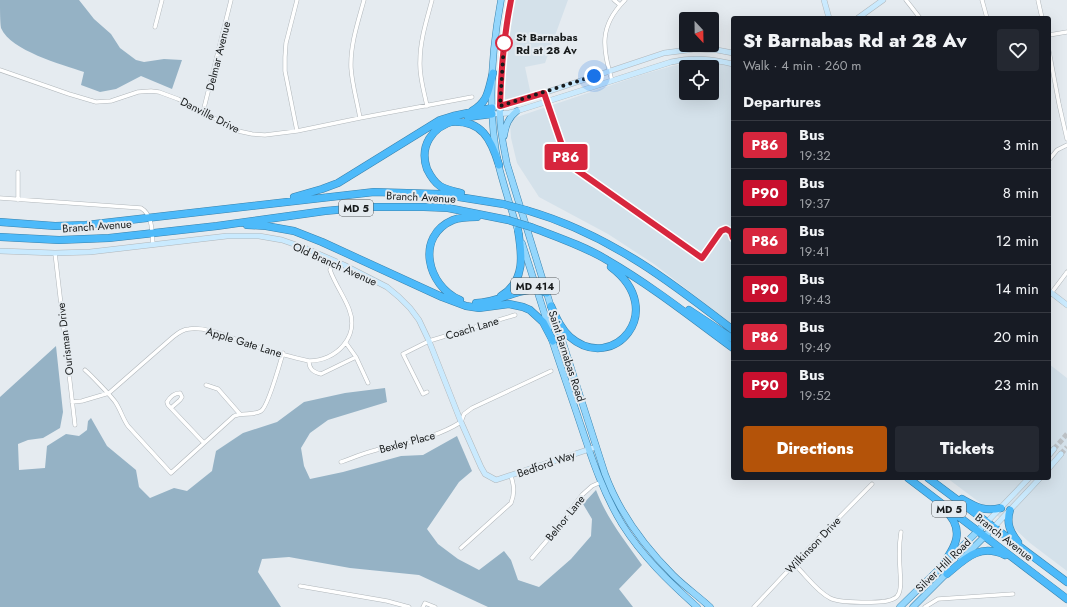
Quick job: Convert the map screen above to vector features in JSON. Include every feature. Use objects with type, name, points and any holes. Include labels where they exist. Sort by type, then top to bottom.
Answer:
[{"type":"highway","points":[[468,113],[485,100],[493,73]]},
{"type":"highway","points":[[243,207],[301,196],[338,183],[440,120],[468,113],[496,111]]},
{"type":"highway","points":[[490,201],[440,186],[433,180],[425,164],[424,154],[430,135],[436,129],[447,123],[496,111]]},
{"type":"highway","points":[[447,123],[457,122],[471,124],[483,132],[491,142],[499,165]]},
{"type":"highway","name":"Branch Avenue","points":[[0,222],[76,226],[150,219],[374,192],[440,194],[490,201],[526,210],[567,224],[598,239],[653,270],[731,329]]},
{"type":"highway","name":"Branch Avenue","points":[[0,237],[36,240],[109,238],[217,226],[325,211],[388,206],[448,208],[496,217],[531,227],[574,244],[607,260],[662,296],[731,347]]},
{"type":"highway","points":[[496,217],[469,217],[452,221],[444,226],[436,235],[429,254],[429,264],[435,278],[453,297],[473,303],[490,301],[529,289],[547,293]]},
{"type":"highway","points":[[217,226],[254,224],[294,231],[322,242],[458,304],[479,308],[509,304],[523,307],[530,310],[542,322],[553,341]]},
{"type":"highway","points":[[490,301],[505,293],[513,286],[518,276],[522,259],[518,230]]},
{"type":"highway","points":[[551,306],[563,329],[570,338],[583,345],[593,348],[608,347],[615,344],[627,334],[634,323],[636,316],[636,304],[625,280],[612,268],[581,250],[574,244]]},
{"type":"highway","points":[[662,296],[691,311],[731,338]]},
{"type":"highway","points":[[711,314],[731,326]]},
{"type":"highway","name":"Branch Avenue","points":[[910,480],[1067,599]]},
{"type":"highway","name":"Branch Avenue","points":[[931,480],[1067,582]]},
{"type":"highway","points":[[920,488],[947,511],[956,528],[957,539],[954,548],[940,568]]},
{"type":"highway","points":[[941,488],[984,510],[1001,508]]},
{"type":"highway","points":[[1010,510],[1008,517],[1009,527],[1014,537],[1026,552]]},
{"type":"highway","points":[[946,574],[968,557],[983,551],[996,552],[1015,560]]},
{"type":"main road","name":"Saint Barnabas Road","points":[[501,0],[496,28],[493,73],[499,165],[536,290],[588,449],[601,482],[623,524],[648,559],[664,577],[698,607]]},
{"type":"main road","name":"Saint Barnabas Road","points":[[511,0],[506,23],[496,111],[507,164],[596,447],[612,492],[639,536],[673,575],[710,607]]},
{"type":"main road","points":[[503,144],[508,120],[517,111]]},
{"type":"main road","name":"Silver Hill Road","points":[[900,607],[988,522]]},
{"type":"main road","name":"Silver Hill Road","points":[[913,607],[994,528]]},
{"type":"street","points":[[155,27],[162,0]]},
{"type":"street","name":"Delmar Avenue","points":[[203,112],[231,0]]},
{"type":"street","points":[[297,0],[286,43],[285,71],[297,131]]},
{"type":"street","points":[[360,118],[352,78],[351,59],[357,24],[364,0]]},
{"type":"street","points":[[427,106],[420,74],[420,61],[422,42],[432,0]]},
{"type":"street","points":[[614,0],[620,5]]},
{"type":"street","points":[[612,81],[604,43],[609,21],[624,0]]},
{"type":"street","points":[[824,0],[828,16]]},
{"type":"street","points":[[861,16],[883,0]]},
{"type":"street","points":[[906,0],[918,16]]},
{"type":"street","points":[[982,0],[986,16]]},
{"type":"street","points":[[1038,0],[1042,16]]},
{"type":"street","points":[[1051,35],[1067,32]]},
{"type":"street","points":[[496,111],[664,53],[680,50],[717,50],[731,52]]},
{"type":"street","points":[[496,111],[517,111],[684,59],[711,59],[731,64]]},
{"type":"street","points":[[1051,62],[1067,139]]},
{"type":"street","name":"Danville Drive","points":[[0,70],[68,94],[96,102],[111,101],[138,92],[150,91],[169,95],[238,131],[265,135],[297,131],[472,97]]},
{"type":"street","points":[[1051,158],[1057,150],[1067,145]]},
{"type":"street","points":[[18,172],[18,200]]},
{"type":"street","points":[[0,198],[141,208],[148,213],[150,219],[153,245]]},
{"type":"street","name":"Old Branch Avenue","points":[[0,251],[55,253],[90,252],[226,236],[259,236],[282,240],[344,265],[387,287],[410,308],[419,320],[429,341],[461,422],[485,474],[496,480]]},
{"type":"street","name":"Ourisman Drive","points":[[55,253],[75,425]]},
{"type":"street","points":[[333,261],[330,270],[331,274],[345,299],[351,317],[349,334],[346,343],[356,357],[368,383]]},
{"type":"street","points":[[1051,293],[1067,272]]},
{"type":"street","points":[[1051,295],[1067,305]]},
{"type":"street","name":"Coach Lane","points":[[427,392],[423,394],[403,354],[429,341],[515,315]]},
{"type":"street","name":"Apple Gate Lane","points":[[72,402],[82,401],[109,393],[173,336],[181,331],[189,329],[199,328],[309,361],[323,360],[340,349],[346,343]]},
{"type":"street","points":[[85,370],[109,393],[116,403],[122,418],[128,426],[171,473],[229,419],[239,413],[254,413],[264,410],[283,353]]},
{"type":"street","points":[[309,361],[310,367],[313,371],[321,374],[356,357]]},
{"type":"street","name":"Bexley Place","points":[[341,462],[376,450],[434,436],[461,422],[464,414],[472,408],[551,371]]},
{"type":"street","points":[[206,385],[218,389],[239,413]]},
{"type":"street","points":[[171,408],[204,443]]},
{"type":"street","name":"Bedford Way","points":[[496,480],[596,447]]},
{"type":"street","points":[[1051,453],[1054,449]]},
{"type":"street","points":[[1051,466],[1061,454]]},
{"type":"street","points":[[461,548],[511,503],[514,495],[514,489],[511,476]]},
{"type":"street","points":[[988,522],[1027,480]]},
{"type":"street","points":[[994,528],[1038,480]]},
{"type":"street","name":"Belnor Lane","points":[[532,558],[582,496],[592,486],[601,482]]},
{"type":"street","name":"Wilkinson Drive","points":[[754,607],[872,484]]},
{"type":"street","points":[[794,564],[825,595],[834,600],[841,602],[865,602],[892,600],[898,597],[900,592],[899,541],[901,532]]},
{"type":"street","points":[[300,586],[387,601],[409,607]]},
{"type":"street","points":[[925,607],[938,599],[1013,594]]},
{"type":"street","points":[[423,607],[425,603],[435,607]]},
{"type":"shaded area","points":[[0,0],[79,0],[94,19],[111,34],[120,48],[136,60],[144,62],[164,59],[182,60],[172,89],[141,76],[116,89],[100,92],[81,85],[84,72],[38,56],[26,50],[6,36],[1,28]]},
{"type":"shaded area","points":[[515,0],[568,0],[545,63],[525,67],[531,95],[502,103],[509,30]]},
{"type":"shaded area","points":[[719,64],[731,67],[731,323],[654,264],[608,234],[539,197],[517,163],[511,138],[510,124],[514,118],[641,75],[679,65],[679,100],[719,100]]},
{"type":"shaded area","points":[[56,346],[63,412],[60,428],[43,438],[28,440],[18,444],[19,470],[45,468],[47,446],[66,434],[79,436],[87,430],[88,421],[91,418],[107,446],[136,470],[139,487],[150,498],[174,488],[187,491],[212,471],[216,451],[243,433],[277,422],[304,402],[345,393],[385,388],[387,402],[328,420],[310,433],[301,448],[304,466],[310,479],[343,472],[401,456],[423,455],[457,436],[472,471],[459,482],[427,529],[438,544],[458,559],[479,570],[504,551],[511,560],[518,580],[539,587],[571,559],[591,536],[592,519],[583,504],[596,490],[610,519],[642,565],[619,589],[633,607],[488,607],[419,575],[350,568],[289,557],[262,559],[258,572],[281,607],[0,607],[0,397]]},
{"type":"shaded area","points":[[1051,366],[1067,378],[1067,571],[1030,543],[1015,529],[950,480],[1051,480]]},
{"type":"tunnel","points":[[1054,449],[1067,434]]},
{"type":"tunnel","points":[[1061,454],[1067,447]]},
{"type":"bus line","name":"P86","points":[[511,0],[506,23],[500,106],[544,93],[566,157],[574,168],[702,258],[721,231],[726,229],[731,232]]},
{"type":"place","name":"St Barnabas Rd at 28 Av","points":[[504,43]]},
{"type":"route","points":[[504,43],[500,106],[594,76]]}]
